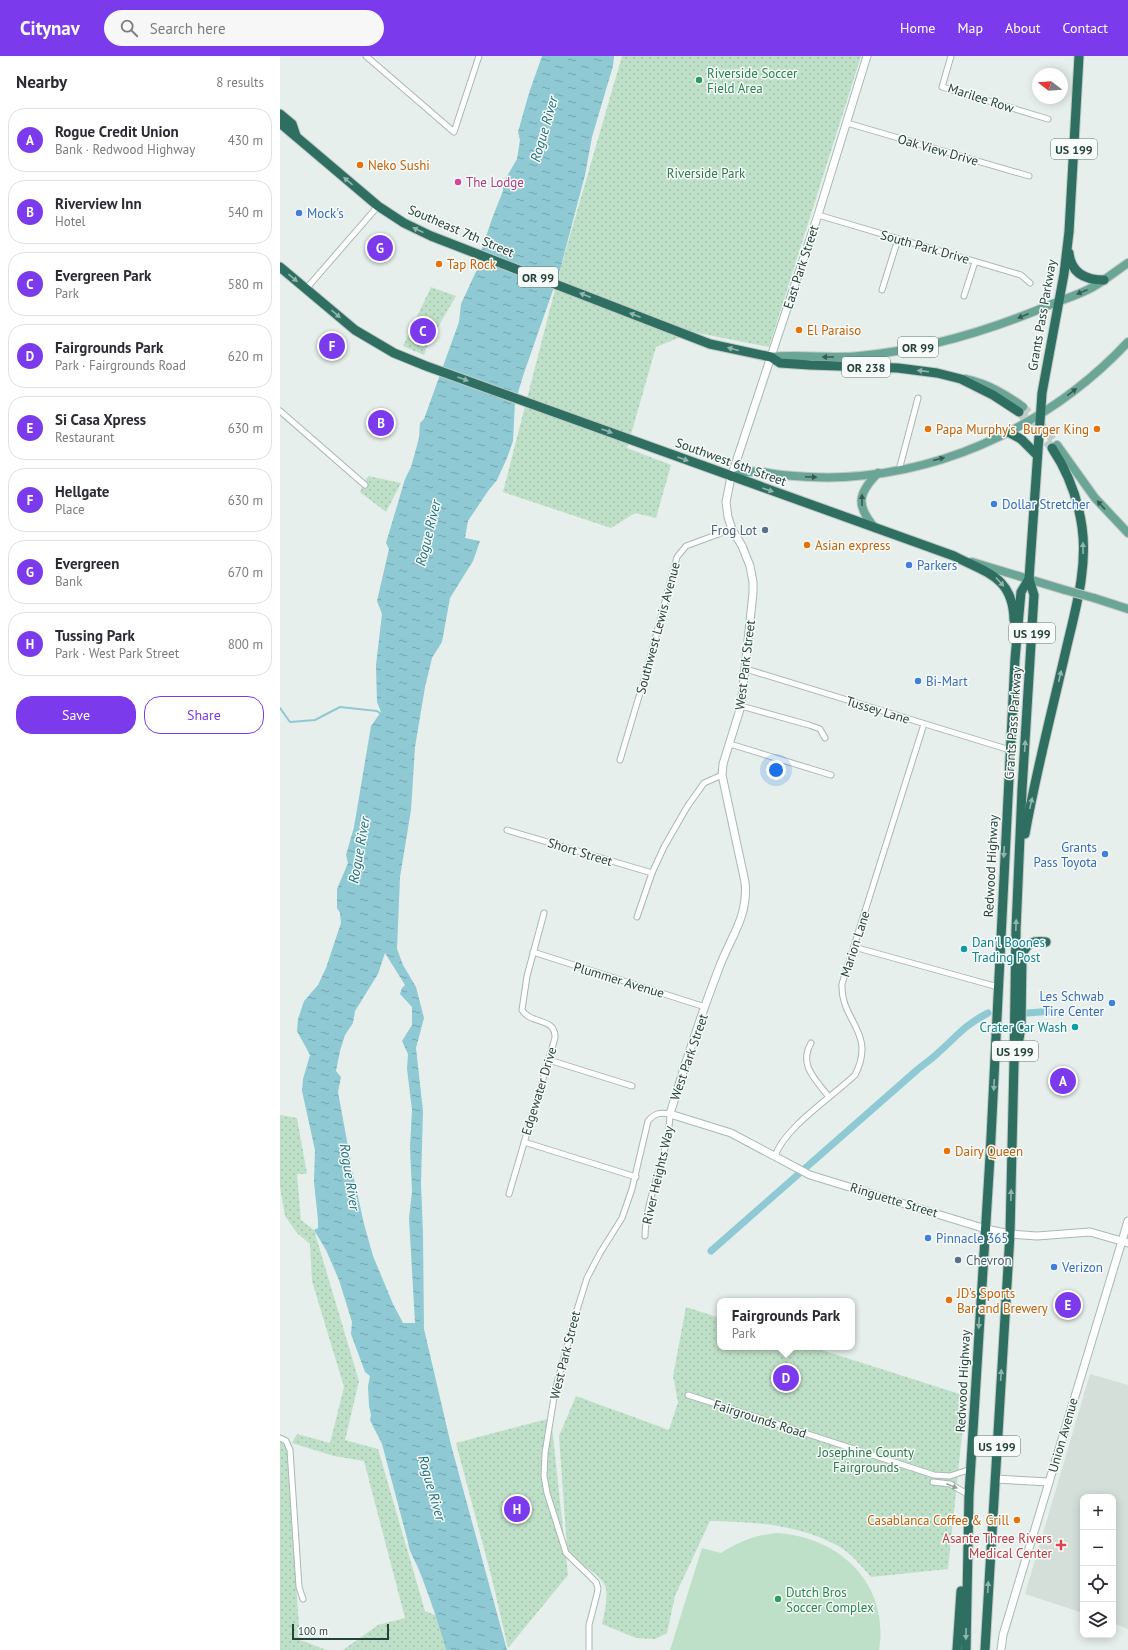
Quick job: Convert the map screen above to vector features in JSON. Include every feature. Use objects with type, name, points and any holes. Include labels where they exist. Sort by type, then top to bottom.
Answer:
[{"type":"highway","name":"Grants Pass Parkway","points":[[1018,868],[1034,596],[1029,579],[1040,414],[1046,363],[1059,301],[1068,242],[1079,56]]},
{"type":"highway","points":[[280,114],[292,124],[297,137]]},
{"type":"highway","name":"Southeast 7th Street","points":[[280,123],[378,206],[404,223],[431,236],[710,344],[771,357]]},
{"type":"highway","points":[[1068,242],[1070,260],[1079,274],[1089,279],[1104,280]]},
{"type":"highway","name":"Southwest 6th Street","points":[[280,267],[355,330],[394,353],[731,477],[954,556]]},
{"type":"highway","name":"OR 238","points":[[771,357],[780,363],[898,368],[937,373],[961,379],[1021,410]]},
{"type":"highway","points":[[1008,432],[1021,439],[1037,455]]},
{"type":"highway","points":[[1018,868],[1073,619],[1083,562],[1082,528],[1076,498],[1055,446]]},
{"type":"highway","points":[[954,556],[998,578],[1009,593],[1014,609],[1015,659]]},
{"type":"highway","name":"Grants Pass Parkway","points":[[1015,659],[1021,592],[1029,579]]},
{"type":"highway","name":"Redwood Highway","points":[[966,1650],[969,1495],[986,1229],[1015,659]]},
{"type":"highway","name":"US 199","points":[[985,1650],[994,1478],[1010,1234],[1018,868]]},
{"type":"highway","points":[[1014,1062],[1021,1027],[1022,955],[1026,947],[1036,941],[1046,942]]},
{"type":"highway","points":[[957,1650],[962,1579],[967,1546]]},
{"type":"main road","name":"OR 99","points":[[771,357],[857,357],[919,347],[954,339],[1005,324],[1091,288],[1128,263]]},
{"type":"main road","points":[[731,477],[749,471],[810,477],[846,477],[899,470],[970,450],[1008,432],[1040,414],[1080,386],[1128,342]]},
{"type":"main road","points":[[1055,446],[1095,498],[1128,533]]},
{"type":"main road","points":[[876,529],[865,516],[862,505],[862,494],[867,484],[878,473]]},
{"type":"main road","name":"Southwest 6th Street","points":[[954,556],[1128,609]]},
{"type":"street","points":[[366,56],[454,132],[479,56]]},
{"type":"street","name":"East Park Street","points":[[731,477],[818,215],[867,56]]},
{"type":"street","name":"Marilee Row","points":[[951,56],[942,87],[1048,119]]},
{"type":"street","name":"Oak View Drive","points":[[847,123],[1029,176]]},
{"type":"street","points":[[306,289],[378,206]]},
{"type":"street","name":"South Park Drive","points":[[818,215],[1020,275],[1030,283]]},
{"type":"street","points":[[882,290],[898,239]]},
{"type":"street","points":[[964,296],[975,262]]},
{"type":"street","points":[[899,470],[918,398]]},
{"type":"street","points":[[280,411],[365,485]]},
{"type":"street","name":"West Park Street","points":[[589,1650],[589,1625],[598,1588],[596,1582],[566,1554],[547,1493],[544,1476],[545,1453],[555,1391],[587,1278],[600,1253],[622,1218],[636,1177],[648,1121],[660,1112],[670,1114],[719,967],[741,919],[746,900],[745,882],[722,775],[741,706],[746,669],[753,582],[747,557],[732,529],[728,518],[726,502],[731,477]]},
{"type":"street","name":"Southwest Lewis Avenue","points":[[620,760],[646,673],[677,557],[686,546],[732,529]]},
{"type":"street","name":"Tussey Lane","points":[[746,669],[1010,750]]},
{"type":"street","points":[[741,706],[809,724],[820,730],[824,738]]},
{"type":"street","name":"Marion Lane","points":[[775,1156],[786,1135],[855,1074],[861,1061],[862,1040],[843,999],[841,991],[842,984],[924,724]]},
{"type":"street","points":[[730,744],[831,775]]},
{"type":"street","points":[[637,917],[652,874],[676,826],[697,791],[704,783],[722,775]]},
{"type":"street","name":"Short Street","points":[[507,830],[652,874]]},
{"type":"street","name":"Edgewater Drive","points":[[508,1194],[555,1038],[554,1029],[545,1023],[527,1016],[522,1010],[532,952],[544,913]]},
{"type":"street","points":[[854,947],[998,986]]},
{"type":"street","name":"Plummer Avenue","points":[[532,952],[706,1007]]},
{"type":"street","points":[[811,1043],[806,1053],[806,1066],[829,1097]]},
{"type":"street","points":[[549,1060],[632,1086]]},
{"type":"street","name":"Ringuette Street","points":[[670,1114],[731,1133],[799,1170],[815,1177],[986,1229],[1010,1234],[1050,1235],[1090,1232],[1125,1242]]},
{"type":"street","name":"River Heights Way","points":[[645,1236],[648,1213],[670,1123],[670,1114]]},
{"type":"street","points":[[524,1142],[636,1177]]},
{"type":"street","name":"Union Avenue","points":[[1001,1650],[1009,1614],[1049,1482],[1125,1242],[1128,1221]]},
{"type":"street","name":"Fairgrounds Road","points":[[688,1395],[934,1475],[950,1476],[971,1469]]},
{"type":"street","points":[[280,1438],[286,1441],[290,1450],[300,1587],[303,1599]]},
{"type":"street","points":[[994,1478],[1049,1482]]},
{"type":"street","points":[[933,1482],[950,1484],[969,1495]]},
{"type":"shaded area","name":"Asante Three Rivers Medical Center","points":[[1090,1374],[1128,1385],[1128,1629],[1116,1624],[1116,1494],[1080,1494],[1080,1612],[1025,1594]]},
{"type":"green space","name":"Riverside Park","points":[[622,56],[861,56],[769,347],[693,332],[656,347],[627,448],[671,465],[656,518],[635,513],[611,528],[503,492],[560,270]]},
{"type":"green space","points":[[431,287],[456,296],[427,346],[424,355],[403,346]]},
{"type":"green space","points":[[368,476],[401,483],[386,512],[360,492]]},
{"type":"green space","points":[[280,1115],[297,1118],[307,1174],[297,1174],[301,1220],[314,1230],[359,1381],[345,1440],[378,1449],[425,1611],[437,1616],[446,1650],[343,1650],[378,1625],[405,1618],[364,1461],[334,1456],[292,1443],[297,1434],[330,1443],[344,1387],[312,1281],[310,1244],[297,1233],[285,1216],[280,1187]]},
{"type":"green space","name":"Josephine County Fairgrounds","points":[[686,1307],[717,1317],[717,1350],[821,1350],[966,1396],[948,1569],[871,1577],[857,1561],[840,1547],[809,1533],[761,1524],[710,1521],[675,1596],[667,1633],[655,1639],[636,1638],[602,1624],[606,1607],[606,1589],[604,1583],[600,1578],[576,1560],[567,1549],[559,1436],[576,1396],[669,1430],[678,1402],[673,1376]]},
{"type":"green space","points":[[551,1418],[568,1575],[508,1648],[492,1579],[456,1443]]},
{"type":"green space","points":[[280,1439],[286,1441],[300,1640],[327,1650],[280,1650]]},
{"type":"green space","name":"Dutch Bros Soccer Complex","points":[[776,1533],[799,1536],[820,1543],[839,1554],[855,1568],[868,1585],[876,1604],[880,1626],[879,1650],[670,1650],[702,1548],[721,1553],[747,1540],[761,1535]]},
{"type":"water","name":"Rogue River","points":[[542,56],[614,56],[613,66],[592,137],[585,175],[560,270],[515,402],[513,441],[497,480],[468,521],[465,538],[480,541],[473,561],[450,598],[442,642],[432,658],[425,687],[415,747],[411,810],[400,877],[397,949],[403,965],[416,987],[424,1018],[416,1048],[423,1111],[421,1183],[424,1329],[451,1445],[507,1650],[446,1650],[430,1600],[410,1549],[382,1444],[370,1420],[371,1415],[368,1386],[370,1376],[365,1372],[351,1334],[352,1322],[339,1280],[326,1250],[314,1230],[318,1228],[314,1182],[315,1150],[302,1091],[303,1079],[310,1055],[297,1031],[298,1019],[304,1001],[318,985],[326,968],[341,923],[340,913],[337,908],[337,889],[348,863],[346,855],[354,827],[371,726],[381,712],[377,702],[376,665],[382,614],[377,601],[389,549],[386,543],[405,479],[411,467],[419,438],[420,423],[424,419],[459,322],[461,304],[479,265],[479,257],[503,191],[503,183],[517,159],[520,140],[518,132],[529,93]],"holes":[[[385,953],[405,985],[400,994],[412,1007],[412,1025],[402,1041],[408,1054],[407,1069],[412,1110],[410,1147],[412,1192],[409,1218],[415,1323],[403,1323],[393,1304],[373,1256],[354,1179],[338,1092],[341,1077],[336,1071],[345,1035],[353,1023],[355,1011],[378,974]]]},
{"type":"waterway","points":[[280,708],[290,722],[315,720],[340,707],[377,711],[381,714]]},
{"type":"waterway","points":[[1028,1013],[1052,1011]]},
{"type":"waterway","points":[[711,1251],[962,1031],[974,1021],[988,1013]]},
{"type":"tunnel","points":[[1023,407],[1041,424],[1057,445]]},
{"type":"tunnel","points":[[1019,412],[1036,428],[1052,448]]},
{"type":"place","name":"Riverside Soccer Field Area","points":[[699,80]]},
{"type":"place","name":"Neko Sushi","points":[[360,165]]},
{"type":"place","name":"The Lodge","points":[[458,182]]},
{"type":"place","name":"Mock's","points":[[299,213]]},
{"type":"place","name":"Evergreen","points":[[380,248]]},
{"type":"place","name":"Tap Rock","points":[[439,264]]},
{"type":"place","name":"El Paraiso","points":[[799,330]]},
{"type":"place","name":"Evergreen Park","points":[[423,331]]},
{"type":"place","name":"Hellgate","points":[[332,346]]},
{"type":"place","name":"Riverview Inn","points":[[381,423]]},
{"type":"place","name":"Papa Murphy's","points":[[928,429]]},
{"type":"place","name":"Burger King","points":[[1097,429]]},
{"type":"place","name":"Dollar Stretcher","points":[[994,504]]},
{"type":"place","name":"Frog Lot","points":[[765,530]]},
{"type":"place","name":"Asian express","points":[[807,545]]},
{"type":"place","name":"Parkers","points":[[909,565]]},
{"type":"place","name":"Bi-Mart","points":[[918,681]]},
{"type":"place","name":"Grants Pass Toyota","points":[[1105,854]]},
{"type":"place","name":"Dan'l Boones Trading Post","points":[[964,949]]},
{"type":"place","name":"Les Schwab Tire Center","points":[[1112,1003]]},
{"type":"place","name":"Crater Car Wash","points":[[1075,1027]]},
{"type":"place","name":"Rogue Credit Union","points":[[1063,1081]]},
{"type":"place","name":"Dairy Queen","points":[[947,1151]]},
{"type":"place","name":"Pinnacle 365","points":[[928,1238]]},
{"type":"place","name":"Chevron","points":[[958,1260]]},
{"type":"place","name":"Verizon","points":[[1054,1267]]},
{"type":"place","name":"JD's Sports Bar and Brewery","points":[[949,1300]]},
{"type":"place","name":"Si Casa Xpress","points":[[1068,1305]]},
{"type":"place","name":"Fairgrounds Park","points":[[786,1378]]},
{"type":"place","name":"Tussing Park","points":[[517,1509]]},
{"type":"place","name":"Casablanca Coffee & Grill","points":[[1017,1520]]},
{"type":"place","name":"Asante Three Rivers Medical Center","points":[[1061,1545]]},
{"type":"place","name":"Dutch Bros Soccer Complex","points":[[778,1599]]}]
